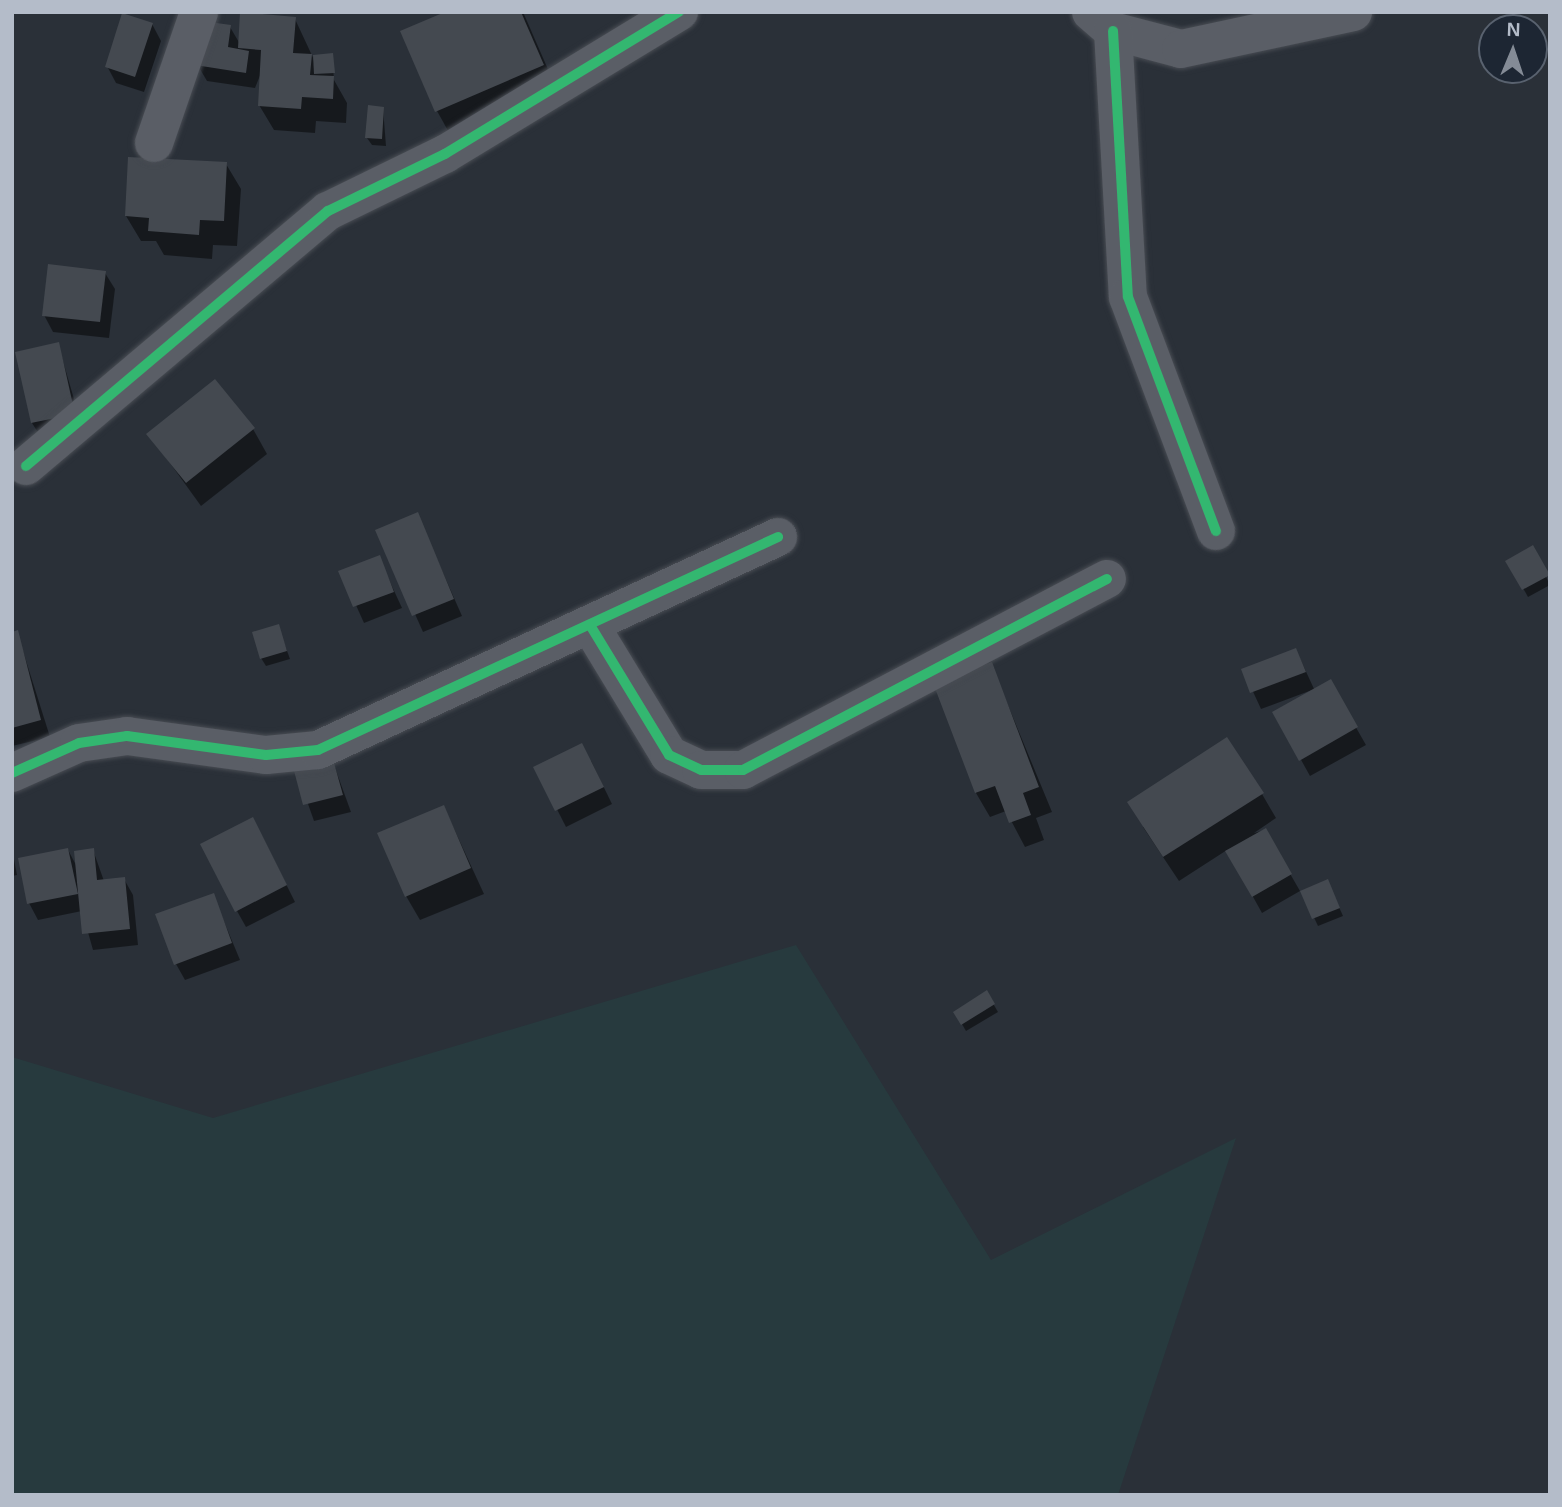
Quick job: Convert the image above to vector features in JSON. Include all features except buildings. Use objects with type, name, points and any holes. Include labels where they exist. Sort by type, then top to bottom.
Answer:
[{"type":"street","points":[[155,143],[199,12]]},
{"type":"street","points":[[26,466],[328,211],[445,154],[679,12]]},
{"type":"street","points":[[1216,531],[1128,298],[1102,21],[1181,49],[1353,12]]},
{"type":"street","points":[[12,773],[79,743],[127,736],[266,755],[318,750],[778,537]]},
{"type":"street","points":[[590,625],[669,755],[701,770],[743,770],[1107,579]]},
{"type":"green space","points":[[796,945],[991,1260],[1236,1138],[1118,1495],[12,1495],[12,1057],[213,1118]]},
{"type":"cycle path","points":[[26,466],[328,211],[445,154],[679,12]]},
{"type":"cycle path","points":[[1113,31],[1128,297],[1216,531]]},
{"type":"cycle path","points":[[12,773],[79,743],[127,736],[266,755],[318,750],[778,537]]},
{"type":"cycle path","points":[[590,625],[669,755],[701,770],[743,770],[1107,579]]}]
